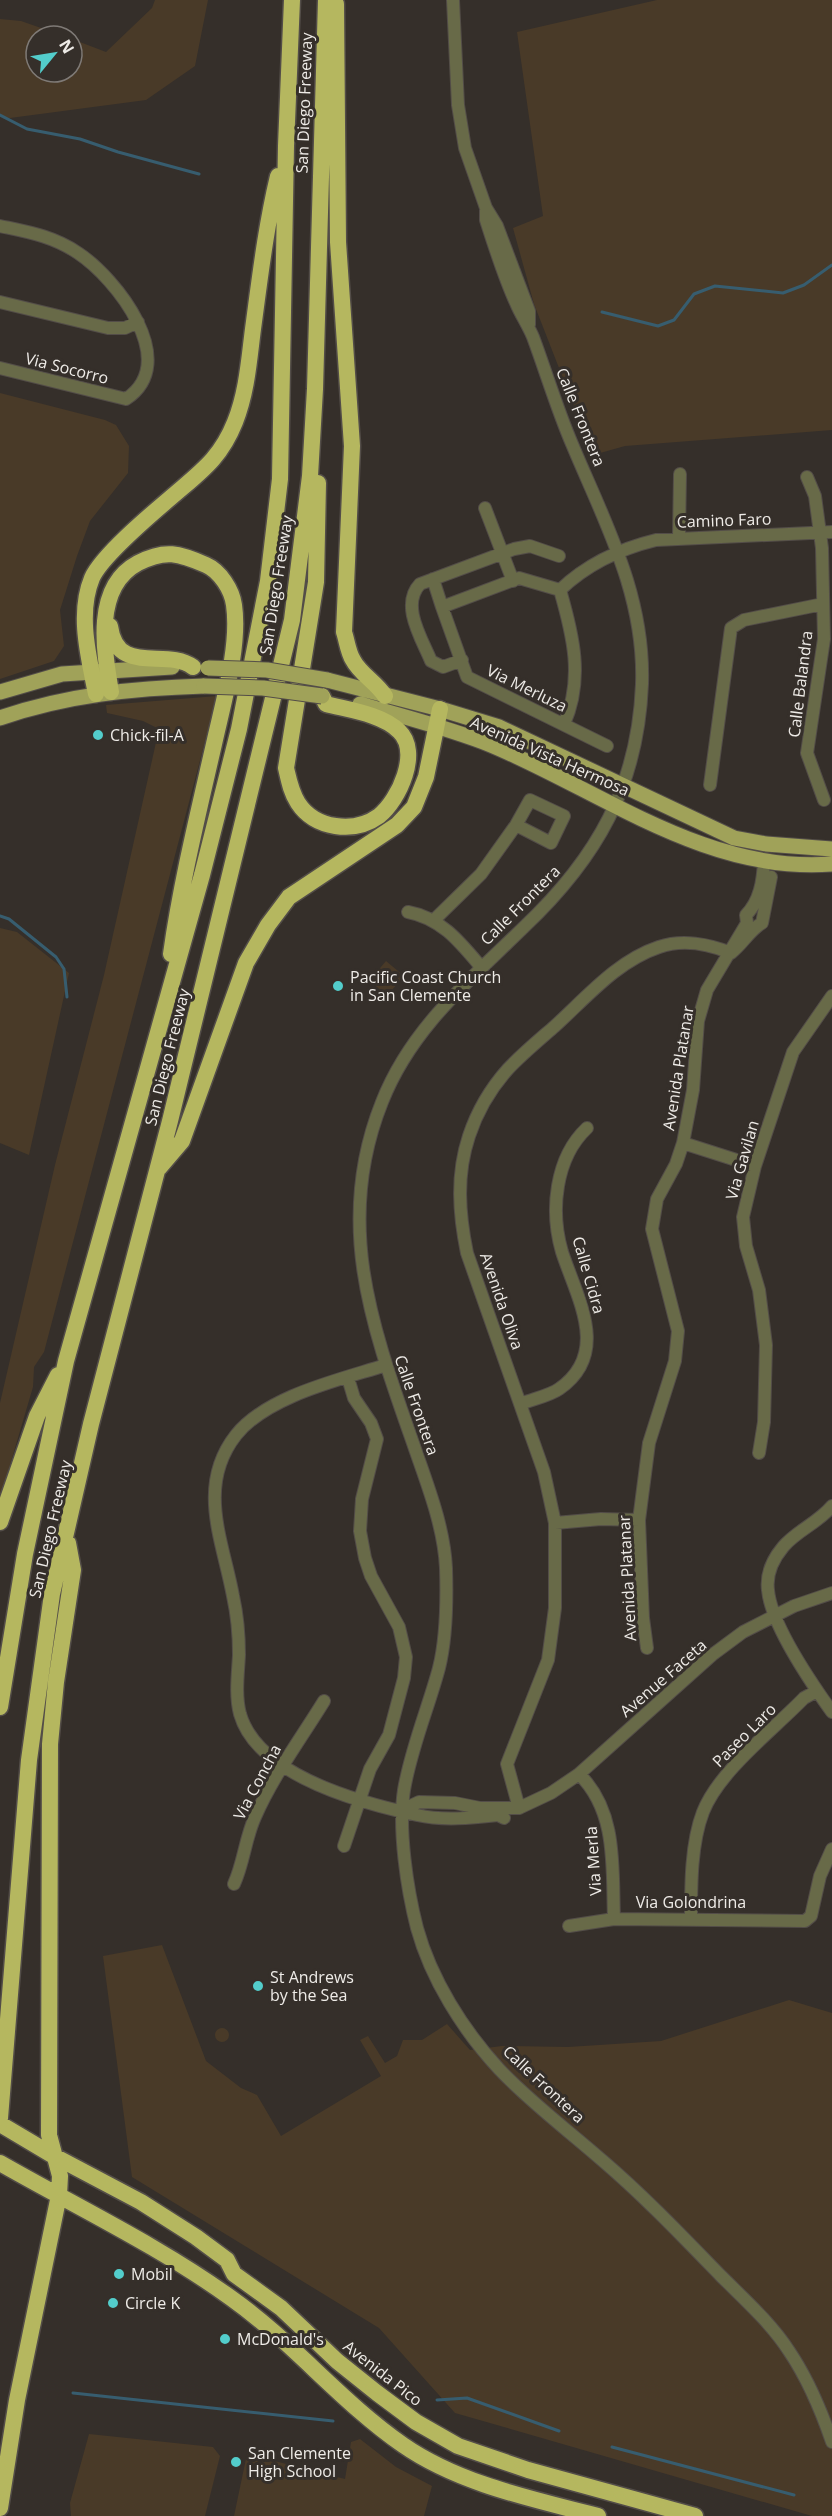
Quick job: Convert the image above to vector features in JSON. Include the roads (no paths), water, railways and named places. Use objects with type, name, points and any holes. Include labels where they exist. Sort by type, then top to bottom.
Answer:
[{"type":"highway","name":"San Diego Freeway","points":[[0,1707],[25,1554],[66,1361],[239,729],[268,581],[280,479],[286,146],[292,0]]},
{"type":"highway","name":"San Diego Freeway","points":[[0,2118],[29,1760],[52,1594],[91,1424],[262,750],[292,620],[310,476],[315,389],[326,0]]},
{"type":"highway","points":[[336,0],[339,242],[352,446],[344,632],[352,659],[385,696]]},
{"type":"highway","points":[[104,693],[99,670],[84,628],[92,578],[104,560],[216,458],[235,422],[245,386],[268,216],[286,146]]},
{"type":"highway","points":[[315,389],[318,550],[307,644],[286,768],[292,793],[309,816],[339,827],[365,824],[389,806],[399,786],[409,750],[405,738],[387,722],[327,704],[324,688]]},
{"type":"highway","points":[[99,670],[105,616],[112,589],[129,568],[155,554],[181,554],[211,567],[227,584],[234,604],[234,634],[222,706],[178,907],[160,1023]]},
{"type":"highway","points":[[105,616],[115,643],[125,654],[139,659],[183,660],[200,667]]},
{"type":"highway","points":[[155,1173],[182,1141],[246,963],[268,925],[289,897],[397,825],[414,807],[426,777],[440,709]]},
{"type":"highway","points":[[0,1522],[37,1416],[66,1361]]},
{"type":"highway","points":[[0,2508],[16,2400],[59,2195],[60,2176],[49,2135],[50,1744],[56,1682],[73,1570],[66,1538]]},
{"type":"highway","name":"Avenida Pico","points":[[0,2124],[54,2156],[141,2202],[196,2236],[227,2260],[234,2274],[281,2308],[337,2361],[416,2422],[458,2446],[528,2470],[695,2516]]},
{"type":"highway","points":[[0,2163],[59,2195],[228,2295],[264,2321],[365,2414],[403,2445],[447,2470],[514,2493],[598,2516]]},
{"type":"highway","points":[[171,2260],[186,2257],[215,2274],[234,2274]]},
{"type":"highway","points":[[228,2295],[239,2292],[261,2307],[273,2310],[281,2308]]},
{"type":"highway","points":[[447,2470],[458,2446]]},
{"type":"main road","name":"Avenida Vista Hermosa","points":[[0,692],[62,674],[99,670],[200,667],[267,670],[324,688],[355,702],[490,745],[712,850],[768,861],[832,864]]},
{"type":"main road","name":"Avenida Vista Hermosa","points":[[0,718],[26,709],[104,693],[204,686],[324,688],[385,696],[440,709],[499,727],[734,838],[766,844],[832,849]]},
{"type":"street","name":"Calle Frontera","points":[[453,0],[458,105],[465,148],[486,208],[486,220],[517,307],[529,326],[571,442],[619,552],[638,616],[642,653],[642,688],[630,770],[593,849],[571,878],[528,924],[439,1009],[419,1034],[397,1069],[380,1105],[365,1163],[358,1225],[361,1269],[386,1365],[431,1495],[446,1558],[446,1608],[441,1662],[412,1750],[402,1810],[406,1864],[417,1928],[444,1992],[463,2022],[500,2070],[627,2182],[741,2296],[780,2339],[817,2400],[832,2442]]},
{"type":"street","points":[[0,226],[47,236],[77,252],[104,273],[122,294],[138,322],[125,328],[108,328],[0,302]]},
{"type":"street","name":"Via Socorro","points":[[0,368],[126,399],[139,390],[145,376],[144,338],[138,322]]},
{"type":"street","points":[[679,537],[680,474]]},
{"type":"street","name":"Calle Balandra","points":[[807,477],[826,532],[824,639],[807,753],[824,800]]},
{"type":"street","points":[[485,508],[513,580]]},
{"type":"street","name":"Camino Faro","points":[[560,590],[581,570],[632,546],[679,537],[826,532]]},
{"type":"street","points":[[462,660],[443,667],[430,661],[411,610],[412,592],[420,584],[502,553],[530,546],[559,556]]},
{"type":"street","points":[[442,607],[519,578],[560,590],[577,672],[570,711],[564,724]]},
{"type":"street","name":"Via Merluza","points":[[433,579],[467,677],[607,746]]},
{"type":"street","points":[[710,785],[731,628],[744,621],[823,604]]},
{"type":"street","points":[[434,920],[481,874],[516,825],[530,800],[564,816],[551,843],[516,825]]},
{"type":"street","name":"Avenida Platanar","points":[[647,1648],[643,1618],[639,1520],[649,1443],[675,1361],[678,1331],[652,1229],[657,1199],[676,1164],[683,1143],[693,1090],[698,1021],[707,990],[730,953],[745,942],[751,925],[746,915],[757,912],[768,861]]},
{"type":"street","points":[[408,912],[434,920],[481,967]]},
{"type":"street","name":"Avenida Oliva","points":[[519,1808],[507,1764],[548,1660],[555,1608],[555,1524],[544,1472],[467,1253],[460,1217],[459,1183],[469,1137],[485,1100],[508,1069],[607,977],[628,962],[660,946],[683,943],[713,946],[730,953]]},
{"type":"street","name":"Via Gavilan","points":[[759,1453],[764,1422],[766,1345],[759,1290],[746,1246],[743,1217],[755,1166],[794,1052],[832,996]]},
{"type":"street","name":"Calle Cidra","points":[[521,1404],[558,1389],[579,1368],[588,1343],[586,1318],[561,1249],[556,1206],[561,1167],[572,1142],[587,1128]]},
{"type":"street","points":[[683,1143],[755,1166]]},
{"type":"street","points":[[386,1365],[275,1404],[247,1423],[225,1454],[213,1490],[213,1509],[234,1597],[239,1651],[240,1712],[246,1728],[261,1750],[282,1766],[361,1801],[419,1816],[440,1817],[467,1815],[480,1808],[519,1808]]},
{"type":"street","points":[[344,1846],[370,1769],[389,1735],[404,1678],[406,1657],[399,1627],[371,1576],[365,1558],[360,1531],[362,1499],[377,1439],[371,1423],[354,1398],[348,1378]]},
{"type":"street","points":[[832,1506],[824,1516],[784,1545],[770,1566],[767,1588],[776,1615],[817,1691],[832,1712]]},
{"type":"street","points":[[555,1524],[601,1519],[639,1520]]},
{"type":"street","name":"Avenue Faceta","points":[[467,1815],[498,1815],[504,1818],[551,1793],[579,1774],[712,1655],[743,1632],[776,1615],[832,1593]]},
{"type":"street","name":"Paseo Laro","points":[[691,1918],[696,1846],[704,1812],[723,1779],[804,1698],[817,1691]]},
{"type":"street","name":"Via Concha","points":[[234,1884],[254,1820],[282,1766],[324,1701]]},
{"type":"street","name":"Via Merla","points":[[579,1774],[587,1782],[607,1817],[611,1844],[614,1919]]},
{"type":"street","points":[[402,1810],[419,1802],[444,1803],[467,1815]]},
{"type":"street","points":[[440,1817],[444,1803]]},
{"type":"street","name":"Via Golondrina","points":[[569,1926],[614,1919],[754,1918],[798,1923],[811,1916],[820,1876],[832,1849]]},
{"type":"waterway","points":[[0,115],[27,129],[80,139],[199,174]]},
{"type":"waterway","points":[[602,312],[658,326],[674,320],[694,294],[715,286],[783,293],[804,285],[832,265]]},
{"type":"waterway","points":[[0,916],[9,919],[56,957],[64,969],[67,997]]},
{"type":"waterway","points":[[73,2393],[333,2421]]},
{"type":"waterway","points":[[437,2400],[467,2398],[559,2431]]},
{"type":"waterway","points":[[612,2447],[794,2495]]},
{"type":"place","name":"Chick-fil-A","points":[[98,735]]},
{"type":"place","name":"Pacific Coast Church in San Clemente","points":[[338,986]]},
{"type":"place","name":"St Andrews by the Sea","points":[[258,1986]]},
{"type":"place","name":"Mobil","points":[[119,2274]]},
{"type":"place","name":"Circle K","points":[[113,2303]]},
{"type":"place","name":"McDonald's","points":[[225,2339]]},
{"type":"place","name":"San Clemente High School","points":[[236,2462]]}]
